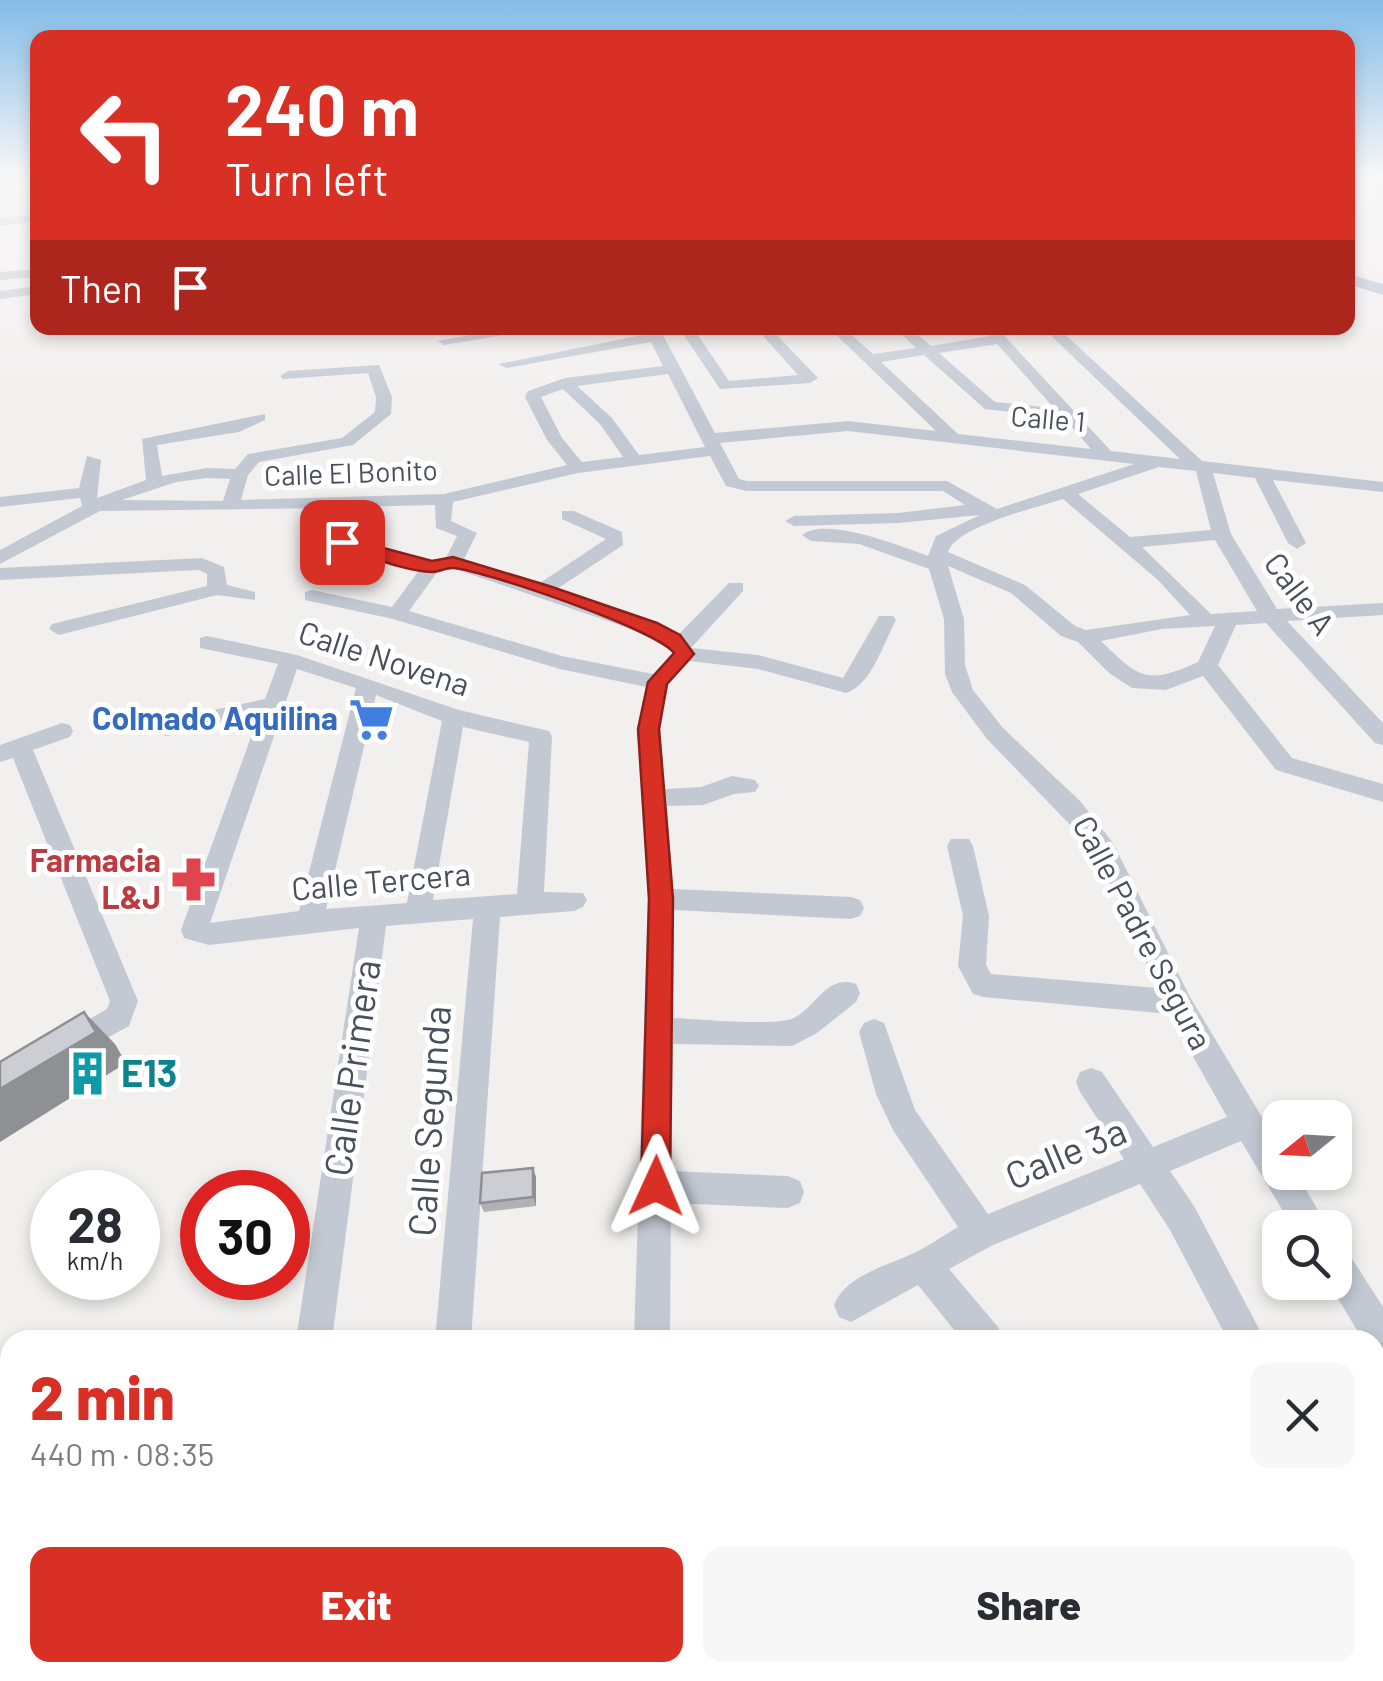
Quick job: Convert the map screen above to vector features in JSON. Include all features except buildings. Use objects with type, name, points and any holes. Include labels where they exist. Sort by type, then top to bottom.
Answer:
[{"type":"main road","points":[[1355,272],[1383,281]]},
{"type":"main road","points":[[1355,281],[1383,290]]},
{"type":"street","points":[[0,276],[30,274]]},
{"type":"street","points":[[0,295],[30,291]]},
{"type":"street","points":[[444,341],[488,335]]},
{"type":"street","points":[[506,364],[633,335]]},
{"type":"street","points":[[657,335],[724,471],[738,485],[934,484],[959,491],[991,512]]},
{"type":"street","points":[[691,335],[725,386],[810,378],[770,335]]},
{"type":"street","points":[[844,335],[953,438]]},
{"type":"street","points":[[915,335],[938,348]]},
{"type":"street","points":[[933,335],[938,348],[990,406],[1068,414]]},
{"type":"street","points":[[872,359],[988,335]]},
{"type":"street","points":[[998,335],[1102,452]]},
{"type":"street","points":[[1058,335],[1200,466]]},
{"type":"street","points":[[231,504],[248,462],[263,454],[354,440],[383,414],[384,398],[374,368],[288,376]]},
{"type":"street","points":[[578,468],[555,440],[533,396],[543,387],[565,382],[674,369]]},
{"type":"street","points":[[565,382],[606,421],[634,461]]},
{"type":"street","points":[[155,482],[148,442],[239,428],[259,416]]},
{"type":"street","name":"Calle 1","points":[[711,445],[837,425],[1102,452],[1383,487]]},
{"type":"street","name":"Calle El Bonito","points":[[88,498],[231,504],[444,499],[578,468],[711,445]]},
{"type":"street","points":[[0,558],[88,498],[94,460]]},
{"type":"street","points":[[1162,460],[1069,494],[991,512],[799,528],[936,559],[1018,590],[1068,631],[1085,637],[1117,668],[1147,688],[1162,687],[1207,666]]},
{"type":"street","name":"Calle A","points":[[1200,466],[1222,534],[1275,617],[1383,737]]},
{"type":"street","points":[[0,502],[88,498],[202,470],[240,474]]},
{"type":"street","points":[[1261,473],[1297,544]]},
{"type":"street","points":[[1069,494],[1218,620]]},
{"type":"street","points":[[397,614],[468,534],[442,524],[444,499]]},
{"type":"street","points":[[342,503],[339,535],[349,548],[443,564],[542,590],[650,628],[682,649],[758,662],[846,686],[886,620]]},
{"type":"street","points":[[936,559],[943,540],[991,512]]},
{"type":"street","points":[[542,590],[616,541],[616,536],[568,515]]},
{"type":"street","points":[[1128,543],[1222,534]]},
{"type":"street","name":"Calle Padre Segura","points":[[936,559],[955,622],[952,653],[962,691],[980,717],[1072,805],[1103,848],[1141,917],[1178,1002],[1301,1210]]},
{"type":"street","points":[[0,574],[212,565],[218,589]]},
{"type":"street","points":[[652,1330],[661,899],[657,798],[648,729],[658,682],[736,587]]},
{"type":"street","points":[[59,629],[218,589],[248,596]]},
{"type":"street","points":[[312,596],[338,605],[397,614],[560,662],[658,682]]},
{"type":"street","points":[[1085,637],[1218,620],[1379,613]]},
{"type":"street","points":[[1207,666],[1218,620]]},
{"type":"street","name":"Calle Novena","points":[[207,643],[290,660],[368,684],[454,718],[541,737],[530,902]]},
{"type":"street","points":[[166,728],[276,704],[290,660]]},
{"type":"street","points":[[1207,666],[1284,764],[1383,794]]},
{"type":"street","points":[[310,921],[368,684]]},
{"type":"street","name":"Calle Tercera","points":[[276,704],[194,930],[208,934],[374,915],[574,900]]},
{"type":"street","points":[[418,912],[454,718]]},
{"type":"street","points":[[51,1055],[119,1017],[124,1001],[10,750],[62,731]]},
{"type":"street","points":[[657,798],[703,796],[732,785],[746,786]]},
{"type":"street","points":[[960,846],[976,916],[972,966],[982,985],[1178,1002]]},
{"type":"street","points":[[661,899],[851,908]]},
{"type":"street","name":"Calle Segunda","points":[[454,1330],[486,908]]},
{"type":"street","name":"Calle Primera","points":[[315,1330],[374,915]]},
{"type":"street","points":[[659,1031],[792,1033],[805,1028],[830,1000],[846,993]]},
{"type":"street","points":[[874,1032],[890,1094],[980,1233]]},
{"type":"street","points":[[1090,1082],[1148,1164],[1241,1330]]},
{"type":"street","name":"Calle 3a","points":[[851,1305],[904,1272],[931,1270],[980,1233],[1247,1124]]},
{"type":"street","points":[[656,1186],[788,1192]]},
{"type":"street","points":[[931,1270],[974,1330]]},
{"type":"street","points":[[1352,1290],[1377,1330]]},
{"type":"place","name":"Colmado Aquilina","points":[[371,719]]},
{"type":"place","name":"Farmacia L&J","points":[[194,879]]},
{"type":"place","name":"E13","points":[[88,1074]]},
{"type":"route","points":[[342,542],[349,548],[432,566],[453,562],[650,628],[680,645],[684,654],[658,682],[651,700],[648,729],[657,798],[661,899],[656,1186]]}]
